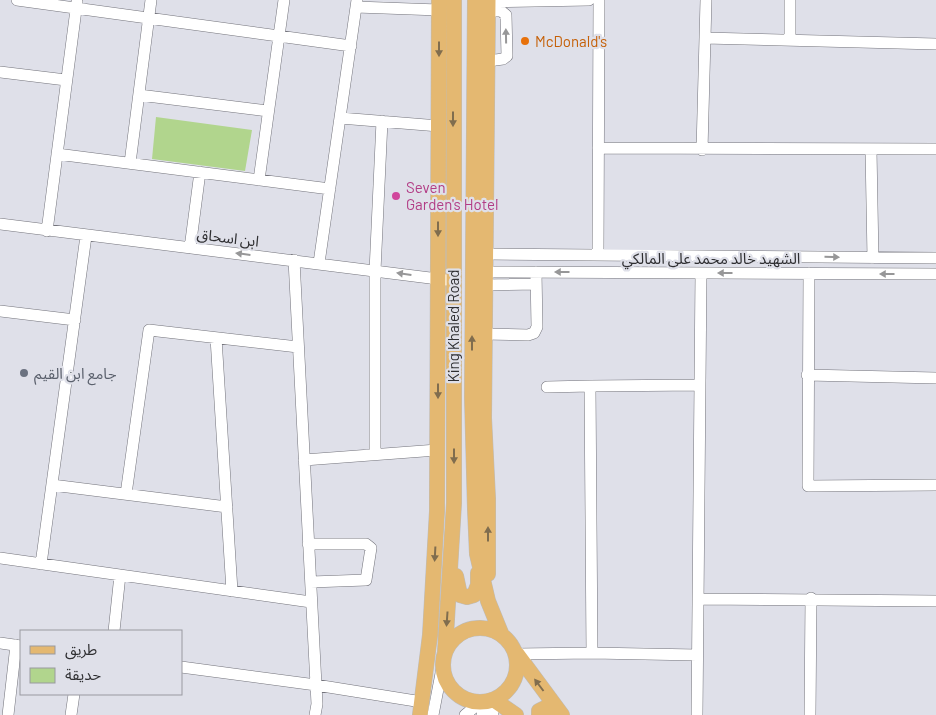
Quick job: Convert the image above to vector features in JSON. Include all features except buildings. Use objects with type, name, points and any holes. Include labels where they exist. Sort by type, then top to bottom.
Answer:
[{"type":"main road","name":"King Khaled Road","points":[[444,658],[454,503],[454,0]]},
{"type":"main road","name":"King Khaled Road","points":[[485,3],[472,397],[477,554],[488,601],[501,633]]},
{"type":"main road","points":[[485,3],[488,61],[484,418],[488,499],[488,601]]},
{"type":"main road","points":[[421,708],[431,627],[437,450],[439,5]]},
{"type":"main road","points":[[452,547],[457,590],[460,595],[467,597],[474,595],[478,585],[477,554]]},
{"type":"main road","points":[[516,715],[469,701],[458,695],[450,686],[444,676],[444,658],[454,638],[468,629],[480,627],[501,633],[508,639],[516,654],[562,715]]},
{"type":"main road","points":[[488,706],[511,686],[516,676],[516,654]]},
{"type":"main road","points":[[539,715],[539,711],[545,708],[552,715]]},
{"type":"street","points":[[17,0],[76,4],[149,18],[351,46]]},
{"type":"street","points":[[130,163],[151,0]]},
{"type":"street","points":[[259,180],[284,0]]},
{"type":"street","points":[[485,3],[589,0]]},
{"type":"street","points":[[598,254],[599,0]]},
{"type":"street","points":[[702,150],[706,0]]},
{"type":"street","points":[[790,0],[790,40]]},
{"type":"street","points":[[47,231],[76,4]]},
{"type":"street","points":[[319,263],[357,4],[439,5]]},
{"type":"street","points":[[705,38],[936,44]]},
{"type":"street","points":[[0,72],[66,80]]},
{"type":"street","points":[[139,95],[268,112]]},
{"type":"street","points":[[340,118],[439,126]]},
{"type":"street","points":[[375,454],[375,270],[382,121]]},
{"type":"street","points":[[598,148],[702,150],[936,149]]},
{"type":"street","points":[[871,150],[873,258]]},
{"type":"street","points":[[57,154],[330,189]]},
{"type":"street","points":[[190,248],[200,172]]},
{"type":"street","name":"ابن اسحاق","points":[[0,224],[453,281]]},
{"type":"street","points":[[41,564],[86,236]]},
{"type":"street","name":"الشهيد خالد محمد على المالكي","points":[[486,254],[936,258]]},
{"type":"street","points":[[294,260],[316,684],[315,715]]},
{"type":"street","points":[[697,715],[701,273]]},
{"type":"street","name":"الشهيد خالد محمد على المالكي","points":[[486,278],[701,273],[936,274]]},
{"type":"street","points":[[809,273],[807,375],[808,486],[936,485]]},
{"type":"street","points":[[485,334],[528,335],[534,333],[537,327],[536,278]]},
{"type":"street","points":[[0,311],[74,320]]},
{"type":"street","points":[[126,494],[149,330],[298,347]]},
{"type":"street","points":[[216,338],[232,591]]},
{"type":"street","points":[[807,375],[936,378]]},
{"type":"street","points":[[547,387],[700,385]]},
{"type":"street","points":[[590,386],[592,652]]},
{"type":"street","points":[[304,460],[437,450]]},
{"type":"street","points":[[52,485],[227,507]]},
{"type":"street","points":[[308,544],[366,544],[370,548],[366,580],[310,582]]},
{"type":"street","points":[[0,558],[312,602]]},
{"type":"street","points":[[114,630],[120,575]]},
{"type":"street","points":[[810,715],[811,598]]},
{"type":"street","points":[[698,599],[936,600]]},
{"type":"street","points":[[0,643],[19,646],[8,715]]},
{"type":"street","points":[[516,654],[592,652],[697,655]]},
{"type":"street","points":[[433,715],[444,658]]},
{"type":"street","points":[[182,667],[316,684],[421,708]]},
{"type":"street","points":[[71,715],[74,695]]},
{"type":"street","points":[[465,715],[488,706]]},
{"type":"green space","points":[[156,117],[252,130],[245,171],[152,159]]},
{"type":"place","name":"McDonald's","points":[[525,41]]},
{"type":"place","name":"Seven Garden's Hotel","points":[[396,196]]},
{"type":"place","name":"جامع ابن القيم","points":[[24,373]]}]
